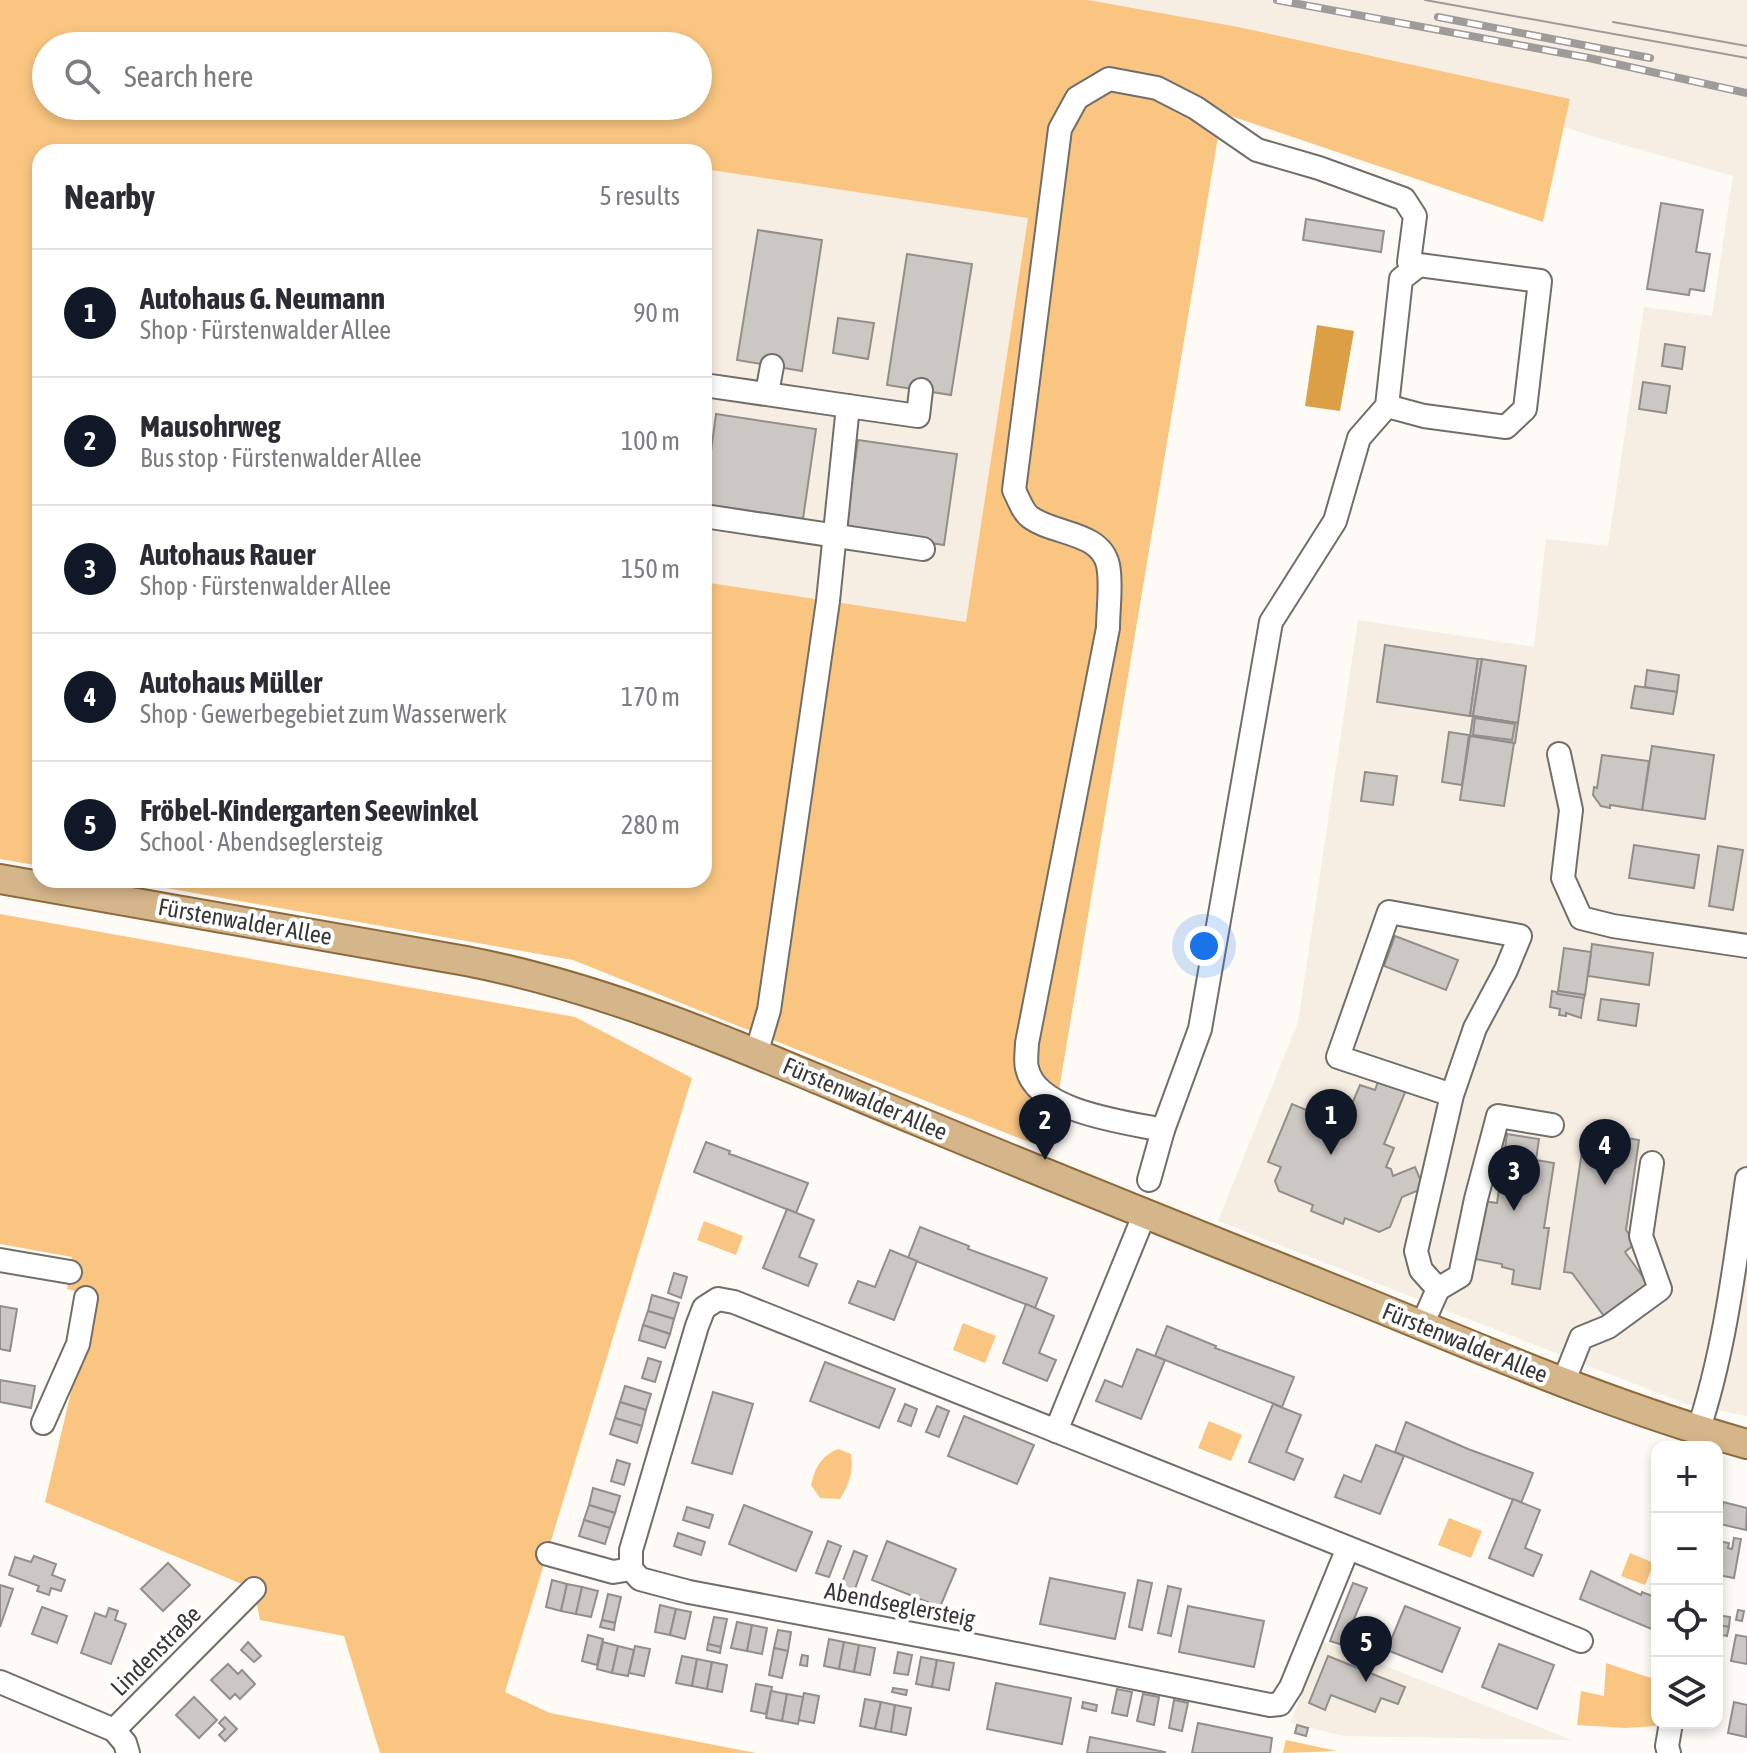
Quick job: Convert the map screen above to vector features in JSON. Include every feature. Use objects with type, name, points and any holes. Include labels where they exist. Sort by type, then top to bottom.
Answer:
[{"type":"main road","name":"Fürstenwalder Allee","points":[[0,879],[32,885]]},
{"type":"main road","name":"Fürstenwalder Allee","points":[[51,888],[518,971],[646,1011],[1563,1383],[1709,1438],[1747,1444]]},
{"type":"street","points":[[1163,1130],[1078,1110],[1044,1096],[1027,1069],[1027,1043],[1108,628],[1109,567],[1103,551],[1088,539],[1053,529],[1028,516],[1014,490],[1060,129],[1077,98],[1109,79],[1157,88],[1196,108],[1257,150],[1319,168],[1404,199],[1415,216],[1409,262],[1412,270]]},
{"type":"street","points":[[1149,1180],[1163,1130],[1200,1029],[1271,622],[1335,521],[1359,438],[1387,406],[1401,279],[1419,265],[1540,281],[1525,409],[1506,427],[1424,416],[1387,406]]},
{"type":"street","points":[[767,393],[772,366]]},
{"type":"street","points":[[712,386],[918,416],[921,390]]},
{"type":"street","points":[[756,1054],[769,1010],[828,601],[848,406]]},
{"type":"street","points":[[712,517],[923,549]]},
{"type":"street","points":[[1559,754],[1571,810],[1563,878],[1581,918],[1613,926],[1747,946]]},
{"type":"street","points":[[1438,1289],[1421,1270],[1416,1251],[1452,1095],[1475,1028],[1520,936],[1389,912],[1338,1057],[1452,1095]]},
{"type":"street","points":[[1422,1325],[1438,1289],[1460,1276],[1498,1116],[1552,1125]]},
{"type":"street","points":[[1563,1383],[1581,1338],[1608,1327],[1660,1289],[1641,1236],[1652,1163]]},
{"type":"street","points":[[1709,1438],[1714,1372],[1734,1272],[1747,1179]]},
{"type":"street","points":[[1056,1431],[1145,1213]]},
{"type":"street","points":[[0,1260],[70,1272]]},
{"type":"street","points":[[548,1554],[613,1572],[631,1569],[631,1550],[638,1523],[697,1326],[704,1308],[732,1295],[977,1390],[1056,1431],[1348,1548],[1381,1550],[1464,1584],[1581,1641]]},
{"type":"street","points":[[43,1423],[78,1344],[86,1298]]},
{"type":"street","name":"Abendseglersteig","points":[[631,1569],[640,1579],[689,1592],[1270,1705],[1280,1704],[1291,1687],[1348,1548]]},
{"type":"street","name":"Lindenstraße","points":[[0,1682],[114,1730],[254,1589]]},
{"type":"street","points":[[1669,1753],[1670,1729]]},
{"type":"street","points":[[114,1730],[125,1743],[128,1753]]},
{"type":"shaded area","points":[[0,0],[1088,0],[1238,27],[1570,99],[1543,222],[1222,113],[1049,1150],[573,960],[166,888],[712,888],[712,583],[966,622],[1028,218],[712,170],[712,144],[32,144],[32,865],[0,859]]},
{"type":"shaded area","points":[[1002,0],[1747,0],[1747,1416],[1686,1404],[1218,1221],[1298,1022],[1358,620],[1534,647],[1546,539],[1608,546],[1644,307],[1712,316],[1733,176],[1588,135],[1439,83]]},
{"type":"shaded area","points":[[712,170],[1028,218],[966,622],[712,583]]},
{"type":"shaded area","points":[[1317,325],[1354,331],[1340,411],[1305,406]]},
{"type":"shaded area","points":[[0,914],[575,1017],[692,1078],[505,1692],[550,1713],[756,1753],[380,1753],[344,1636],[260,1620],[254,1589],[45,1502],[94,1295],[67,1289],[72,1257],[0,1244]]},
{"type":"shaded area","points":[[704,1221],[743,1236],[736,1255],[697,1240]]},
{"type":"shaded area","points":[[963,1323],[996,1336],[985,1363],[953,1350]]},
{"type":"shaded area","points":[[1209,1421],[1242,1435],[1231,1461],[1198,1448]]},
{"type":"shaded area","points":[[838,1449],[851,1454],[848,1483],[840,1499],[820,1498],[811,1485],[815,1473],[823,1459]]},
{"type":"shaded area","points":[[1449,1518],[1482,1531],[1471,1558],[1438,1545]]},
{"type":"shaded area","points":[[1630,1553],[1651,1562],[1645,1585],[1621,1576]]},
{"type":"shaded area","points":[[1323,1641],[1572,1740],[1343,1736],[1290,1723]]},
{"type":"shaded area","points":[[1606,1663],[1651,1678],[1651,1726],[1577,1725],[1581,1691],[1604,1696]]},
{"type":"shaded area","points":[[1286,1740],[1337,1751],[1283,1753]]},
{"type":"building","points":[[1661,203],[1703,210],[1696,252],[1710,254],[1704,291],[1690,289],[1689,295],[1647,289]]},
{"type":"building","points":[[1306,219],[1384,231],[1381,252],[1303,240]]},
{"type":"building","points":[[758,230],[822,240],[802,371],[737,360]]},
{"type":"building","points":[[907,254],[972,264],[951,395],[887,385]]},
{"type":"building","points":[[838,318],[874,323],[868,359],[833,353]]},
{"type":"building","points":[[1665,344],[1685,347],[1682,369],[1662,366]]},
{"type":"building","points":[[1643,382],[1670,386],[1666,413],[1639,409]]},
{"type":"building","points":[[716,414],[816,429],[803,519],[712,505],[712,444]]},
{"type":"building","points":[[858,440],[957,454],[944,545],[845,530]]},
{"type":"building","points":[[1385,645],[1478,659],[1470,716],[1377,702]]},
{"type":"building","points":[[1478,659],[1482,659],[1473,716],[1470,716]]},
{"type":"building","points":[[1482,659],[1526,666],[1518,723],[1473,716]]},
{"type":"building","points":[[1647,670],[1679,675],[1677,692],[1645,687]]},
{"type":"building","points":[[1635,686],[1677,692],[1673,714],[1631,708]]},
{"type":"building","points":[[1473,716],[1518,723],[1515,743],[1470,736]]},
{"type":"building","points":[[1475,718],[1515,724],[1512,740],[1473,735]]},
{"type":"building","points":[[1449,732],[1469,735],[1462,785],[1442,782]]},
{"type":"building","points":[[1470,736],[1514,743],[1504,806],[1460,800]]},
{"type":"building","points":[[1652,746],[1714,755],[1705,819],[1642,810]]},
{"type":"building","points":[[1602,755],[1649,761],[1642,810],[1601,806],[1593,795]]},
{"type":"building","points":[[1365,772],[1397,776],[1393,805],[1361,801]]},
{"type":"building","points":[[1634,845],[1699,855],[1694,888],[1629,878]]},
{"type":"building","points":[[1718,846],[1743,850],[1733,910],[1709,906]]},
{"type":"building","points":[[1395,936],[1458,960],[1446,990],[1384,966]]},
{"type":"building","points":[[1592,944],[1653,953],[1649,985],[1588,976]]},
{"type":"building","points":[[1564,948],[1591,952],[1585,995],[1558,991]]},
{"type":"building","points":[[1552,991],[1584,998],[1581,1018],[1566,1013],[1566,1016],[1559,1015],[1560,1009],[1550,1007]]},
{"type":"building","points":[[1558,991],[1585,995],[1584,998],[1557,994]]},
{"type":"building","points":[[1601,999],[1639,1004],[1636,1026],[1598,1020]]},
{"type":"building","points":[[1379,1079],[1406,1090],[1384,1144],[1394,1148],[1386,1167],[1391,1169],[1393,1176],[1415,1167],[1424,1188],[1402,1197],[1390,1227],[1379,1232],[1345,1218],[1343,1224],[1311,1211],[1313,1205],[1279,1191],[1275,1181],[1281,1167],[1268,1162],[1292,1104],[1343,1125],[1360,1085],[1375,1090]]},
{"type":"building","points":[[1585,1131],[1639,1140],[1626,1230],[1636,1243],[1625,1252],[1648,1284],[1604,1316],[1572,1273],[1564,1272]]},
{"type":"building","points":[[1507,1134],[1539,1139],[1536,1160],[1554,1163],[1544,1228],[1549,1228],[1540,1289],[1512,1284],[1514,1270],[1502,1267],[1502,1264],[1475,1259],[1483,1201],[1497,1203]]},
{"type":"building","points":[[706,1142],[730,1151],[729,1154],[808,1183],[796,1213],[694,1172]]},
{"type":"building","points":[[787,1209],[814,1220],[799,1257],[817,1264],[808,1286],[763,1268]]},
{"type":"building","points":[[920,1227],[969,1246],[968,1249],[1047,1278],[1035,1308],[908,1258]]},
{"type":"building","points":[[890,1250],[917,1261],[894,1320],[849,1303],[858,1281],[875,1287]]},
{"type":"building","points":[[674,1273],[687,1277],[681,1298],[668,1293]]},
{"type":"building","points":[[652,1295],[679,1303],[674,1319],[648,1311]]},
{"type":"building","points":[[1026,1304],[1054,1316],[1039,1353],[1056,1360],[1047,1381],[1003,1363]]},
{"type":"building","points":[[0,1306],[17,1309],[10,1351],[0,1349]]},
{"type":"building","points":[[648,1311],[674,1319],[670,1334],[643,1325]]},
{"type":"building","points":[[643,1325],[670,1334],[665,1348],[639,1340]]},
{"type":"building","points":[[1167,1326],[1215,1348],[1294,1377],[1282,1407],[1155,1356]]},
{"type":"building","points":[[1137,1349],[1165,1360],[1141,1419],[1096,1401],[1105,1380],[1122,1387]]},
{"type":"building","points":[[648,1358],[661,1362],[655,1382],[642,1378]]},
{"type":"building","points":[[825,1362],[895,1389],[879,1428],[810,1401]]},
{"type":"building","points":[[0,1380],[35,1386],[31,1408],[0,1402]]},
{"type":"building","points":[[625,1386],[651,1394],[646,1410],[620,1402]]},
{"type":"building","points":[[713,1392],[753,1404],[732,1474],[692,1463]]},
{"type":"building","points":[[620,1402],[646,1410],[642,1426],[615,1418]]},
{"type":"building","points":[[905,1404],[917,1409],[911,1426],[898,1421]]},
{"type":"building","points":[[1273,1404],[1301,1415],[1286,1452],[1303,1459],[1294,1480],[1249,1462]]},
{"type":"building","points":[[937,1406],[949,1411],[939,1437],[926,1432]]},
{"type":"building","points":[[964,1416],[1034,1445],[1017,1484],[948,1456]]},
{"type":"building","points":[[615,1418],[642,1426],[637,1443],[610,1434]]},
{"type":"building","points":[[1406,1422],[1533,1473],[1521,1503],[1395,1452]]},
{"type":"building","points":[[1376,1445],[1404,1456],[1380,1514],[1335,1497],[1344,1475],[1361,1482]]},
{"type":"building","points":[[617,1460],[630,1464],[624,1485],[611,1481]]},
{"type":"building","points":[[593,1488],[620,1496],[615,1513],[589,1505]]},
{"type":"building","points":[[1513,1499],[1540,1510],[1525,1548],[1542,1555],[1533,1576],[1489,1558]]},
{"type":"building","points":[[1723,1502],[1747,1508],[1746,1530],[1723,1525]]},
{"type":"building","points":[[589,1505],[615,1513],[610,1528],[584,1520]]},
{"type":"building","points":[[744,1505],[812,1532],[796,1571],[729,1544]]},
{"type":"building","points":[[687,1507],[713,1515],[709,1528],[683,1520]]},
{"type":"building","points":[[584,1520],[610,1528],[605,1544],[579,1536]]},
{"type":"building","points":[[678,1533],[705,1542],[701,1555],[674,1546]]},
{"type":"building","points":[[1734,1538],[1741,1539],[1734,1578],[1723,1576],[1723,1542],[1729,1543],[1728,1548],[1732,1549]]},
{"type":"building","points":[[828,1541],[841,1546],[829,1577],[816,1573]]},
{"type":"building","points":[[887,1541],[956,1569],[940,1607],[872,1580]]},
{"type":"building","points":[[854,1551],[867,1556],[852,1597],[839,1591]]},
{"type":"building","points":[[34,1556],[56,1564],[52,1575],[65,1580],[61,1591],[51,1588],[49,1595],[37,1591],[39,1586],[9,1575],[15,1557],[31,1562]]},
{"type":"building","points":[[168,1563],[190,1585],[163,1611],[141,1589]]},
{"type":"building","points":[[1591,1571],[1641,1595],[1642,1592],[1651,1596],[1651,1629],[1580,1599]]},
{"type":"building","points":[[1050,1578],[1125,1593],[1115,1639],[1040,1624]]},
{"type":"building","points":[[552,1580],[567,1584],[561,1611],[546,1607]]},
{"type":"building","points":[[1138,1580],[1152,1583],[1142,1630],[1129,1627]]},
{"type":"building","points":[[1353,1583],[1367,1588],[1343,1645],[1330,1641]]},
{"type":"building","points":[[567,1584],[582,1587],[576,1614],[561,1611]]},
{"type":"building","points":[[0,1585],[13,1589],[0,1627]]},
{"type":"building","points":[[1168,1586],[1181,1589],[1171,1636],[1158,1633]]},
{"type":"building","points":[[582,1587],[598,1591],[591,1617],[576,1614]]},
{"type":"building","points":[[608,1594],[621,1597],[615,1623],[602,1620]]},
{"type":"building","points":[[660,1605],[676,1609],[670,1635],[655,1632]]},
{"type":"building","points":[[1188,1606],[1264,1621],[1254,1667],[1179,1652]]},
{"type":"building","points":[[1405,1606],[1460,1628],[1442,1672],[1387,1650]]},
{"type":"building","points":[[42,1607],[67,1616],[57,1643],[32,1634]]},
{"type":"building","points":[[109,1608],[118,1611],[115,1620],[126,1624],[111,1664],[81,1653],[95,1613],[106,1617]]},
{"type":"building","points":[[676,1609],[691,1612],[685,1639],[670,1635]]},
{"type":"building","points":[[1738,1610],[1744,1611],[1742,1621],[1736,1620]]},
{"type":"building","points":[[1723,1616],[1730,1617],[1729,1627],[1723,1626]]},
{"type":"building","points":[[714,1617],[727,1619],[721,1647],[708,1644]]},
{"type":"building","points":[[602,1620],[615,1623],[614,1630],[600,1627]]},
{"type":"building","points":[[737,1622],[752,1625],[747,1651],[731,1648]]},
{"type":"building","points":[[752,1625],[767,1628],[762,1654],[747,1651]]},
{"type":"building","points":[[1723,1626],[1729,1627],[1727,1636],[1723,1635]]},
{"type":"building","points":[[778,1630],[791,1632],[788,1651],[774,1648]]},
{"type":"building","points":[[588,1635],[603,1639],[597,1665],[582,1661]]},
{"type":"building","points":[[1736,1635],[1747,1637],[1747,1664],[1731,1661]]},
{"type":"building","points":[[829,1639],[844,1642],[839,1669],[824,1666]]},
{"type":"building","points":[[248,1642],[261,1656],[254,1662],[241,1650]]},
{"type":"building","points":[[603,1642],[618,1646],[612,1673],[597,1669]]},
{"type":"building","points":[[844,1642],[859,1645],[854,1672],[839,1669]]},
{"type":"building","points":[[708,1644],[721,1647],[720,1653],[707,1650]]},
{"type":"building","points":[[1499,1644],[1554,1665],[1537,1709],[1482,1687]]},
{"type":"building","points":[[859,1645],[875,1648],[870,1675],[854,1672]]},
{"type":"building","points":[[618,1646],[634,1650],[628,1676],[612,1673]]},
{"type":"building","points":[[635,1646],[650,1649],[644,1676],[629,1673]]},
{"type":"building","points":[[774,1648],[788,1651],[782,1678],[769,1675]]},
{"type":"building","points":[[898,1652],[912,1655],[908,1675],[894,1673]]},
{"type":"building","points":[[802,1655],[808,1656],[807,1666],[800,1665]]},
{"type":"building","points":[[682,1656],[697,1659],[692,1686],[676,1683]]},
{"type":"building","points":[[1328,1656],[1405,1687],[1398,1704],[1381,1698],[1375,1712],[1331,1695],[1325,1710],[1309,1703]]},
{"type":"building","points":[[921,1657],[937,1660],[932,1687],[916,1684]]},
{"type":"building","points":[[697,1659],[712,1662],[707,1689],[692,1686]]},
{"type":"building","points":[[937,1660],[954,1663],[949,1690],[932,1687]]},
{"type":"building","points":[[712,1662],[727,1665],[722,1692],[707,1689]]},
{"type":"building","points":[[228,1664],[238,1674],[242,1670],[255,1684],[240,1699],[235,1694],[230,1699],[211,1680]]},
{"type":"building","points":[[996,1683],[1071,1698],[1062,1744],[987,1729]]},
{"type":"building","points":[[756,1684],[772,1687],[766,1714],[751,1711]]},
{"type":"building","points":[[893,1688],[907,1690],[906,1695],[892,1692]]},
{"type":"building","points":[[1117,1689],[1132,1692],[1127,1716],[1112,1713]]},
{"type":"building","points":[[771,1691],[787,1694],[782,1721],[766,1718]]},
{"type":"building","points":[[804,1693],[819,1696],[814,1723],[798,1720]]},
{"type":"building","points":[[787,1694],[803,1697],[798,1724],[782,1721]]},
{"type":"building","points":[[1143,1694],[1159,1697],[1154,1725],[1137,1721]]},
{"type":"building","points":[[194,1697],[217,1720],[199,1738],[176,1715]]},
{"type":"building","points":[[865,1699],[881,1702],[875,1729],[860,1726]]},
{"type":"building","points":[[1174,1700],[1188,1703],[1182,1731],[1169,1728]]},
{"type":"building","points":[[881,1702],[895,1705],[891,1732],[875,1729]]},
{"type":"building","points":[[1083,1702],[1097,1705],[1096,1711],[1082,1708]]},
{"type":"building","points":[[1734,1702],[1747,1705],[1746,1737],[1728,1733]]},
{"type":"building","points":[[895,1705],[911,1708],[906,1735],[891,1732]]},
{"type":"building","points":[[225,1717],[237,1729],[225,1741],[219,1735],[225,1729],[219,1723]]},
{"type":"building","points":[[1198,1723],[1272,1738],[1270,1753],[1192,1753]]},
{"type":"building","points":[[1297,1725],[1308,1728],[1306,1736],[1295,1733]]},
{"type":"building","points":[[1090,1737],[1165,1752],[1165,1753],[1087,1753]]},
{"type":"tram line","points":[[1425,0],[1747,58]]},
{"type":"tram line","points":[[1613,22],[1747,46]]},
{"type":"railway","points":[[1277,0],[1589,58],[1747,93]]},
{"type":"railway","points":[[1438,17],[1650,58]]},
{"type":"place","name":"Autohaus G. Neumann","points":[[1331,1155]]},
{"type":"place","name":"Mausohrweg","points":[[1045,1160]]},
{"type":"place","name":"Autohaus Müller","points":[[1605,1185]]},
{"type":"place","name":"Autohaus Rauer","points":[[1514,1211]]},
{"type":"place","name":"Fröbel-Kindergarten Seewinkel","points":[[1366,1682]]}]
